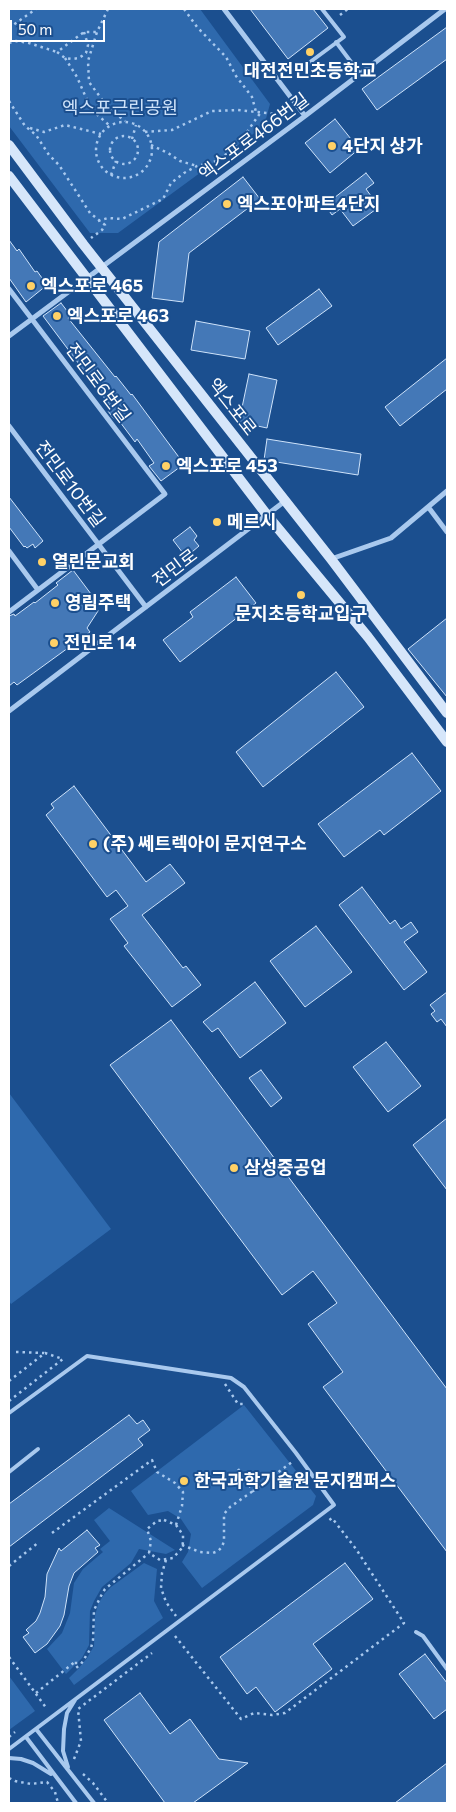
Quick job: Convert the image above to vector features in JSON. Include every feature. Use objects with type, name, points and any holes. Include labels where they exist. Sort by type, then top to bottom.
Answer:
[{"type":"main road","name":"엑스포로","points":[[9,145],[83,244],[331,559],[447,713]]},
{"type":"main road","name":"엑스포로","points":[[9,176],[267,515],[368,637],[447,742]]},
{"type":"street","points":[[224,9],[305,116]]},
{"type":"street","name":"엑스포로466번길","points":[[9,336],[305,116],[445,9]]},
{"type":"street","name":"전민로6번길","points":[[9,289],[165,494],[99,544]]},
{"type":"street","name":"전민로10번길","points":[[9,426],[146,607]]},
{"type":"street","points":[[331,559],[392,538],[447,492]]},
{"type":"street","name":"전민로","points":[[9,711],[285,501]]},
{"type":"street","points":[[429,508],[447,532]]},
{"type":"street","points":[[9,612],[99,544]]},
{"type":"street","points":[[9,551],[38,590]]},
{"type":"lane","points":[[302,68],[344,36],[322,9]]},
{"type":"lane","points":[[336,42],[360,74]]},
{"type":"lane","points":[[9,1413],[87,1356],[231,1378],[244,1387],[334,1505],[9,1750]]},
{"type":"lane","points":[[9,1472],[38,1449]]},
{"type":"lane","points":[[416,1632],[423,1636],[447,1669]]},
{"type":"lane","points":[[68,1770],[63,1751],[64,1729],[67,1713],[77,1698]]},
{"type":"lane","points":[[36,1729],[94,1803]]},
{"type":"lane","points":[[26,1737],[76,1803]]},
{"type":"lane","points":[[9,1758],[33,1763],[57,1778]]},
{"type":"path","points":[[9,28],[36,9]]},
{"type":"path","points":[[108,9],[97,32],[88,61],[89,82],[109,108],[126,122],[136,125],[145,132],[151,145],[152,154],[144,170],[128,178],[120,178],[111,175],[104,169],[98,161],[96,152],[101,134],[110,126],[126,122]]},
{"type":"path","points":[[184,9],[197,27],[226,57],[236,76],[252,97],[256,112]]},
{"type":"path","points":[[340,15],[348,9]]},
{"type":"path","points":[[58,52],[84,32],[97,32]]},
{"type":"path","points":[[65,58],[79,58],[86,53],[88,45],[84,32]]},
{"type":"path","points":[[9,43],[16,41],[29,43],[58,52],[65,58],[77,77],[91,109],[110,126]]},
{"type":"path","points":[[9,101],[25,126],[36,135],[49,155],[59,165],[90,213],[105,225],[102,230],[83,244]]},
{"type":"path","points":[[145,132],[172,130],[212,111],[238,110],[276,114]]},
{"type":"path","points":[[98,221],[108,218],[122,219],[163,199],[171,183],[184,172],[196,166],[217,162],[237,146],[261,112]]},
{"type":"path","points":[[28,127],[44,132],[65,125],[101,134]]},
{"type":"path","points":[[132,139],[136,125]]},
{"type":"path","points":[[119,137],[132,139],[137,147],[136,156],[129,163],[124,164],[116,161],[111,155],[112,143],[119,137]]},
{"type":"path","points":[[151,145],[180,161],[196,166]]},
{"type":"path","points":[[111,175],[116,161]]},
{"type":"path","points":[[9,1401],[63,1359],[45,1353],[16,1352]]},
{"type":"path","points":[[9,1381],[45,1353]]},
{"type":"path","points":[[223,1381],[238,1404],[245,1403],[251,1410]]},
{"type":"path","points":[[52,1533],[152,1460],[157,1472],[175,1483],[182,1492],[182,1506],[176,1525]]},
{"type":"path","points":[[182,1545],[200,1552],[213,1553],[218,1551],[224,1541],[224,1514],[230,1507],[292,1462]]},
{"type":"path","points":[[238,1470],[253,1491]]},
{"type":"path","points":[[168,1642],[175,1636],[241,1719],[254,1713],[272,1715],[285,1713],[404,1623],[367,1566],[332,1518],[326,1522]]},
{"type":"path","points":[[36,1694],[76,1661],[76,1668],[81,1664],[91,1648],[94,1610],[105,1589],[149,1553],[152,1541],[147,1529],[152,1524],[164,1520],[176,1525],[183,1535],[182,1545],[178,1554],[166,1560],[154,1557],[149,1553]]},
{"type":"path","points":[[9,1566],[39,1542]]},
{"type":"path","points":[[166,1560],[162,1573],[161,1588],[166,1602],[180,1621]]},
{"type":"path","points":[[75,1764],[73,1762],[81,1741],[78,1709],[152,1653]]},
{"type":"path","points":[[9,1657],[47,1709]]},
{"type":"path","points":[[81,1772],[108,1803]]},
{"type":"path","points":[[9,1778],[31,1784],[47,1782],[55,1792],[58,1803]]},
{"type":"green space","name":"엑스포근린공원","points":[[10,9],[200,9],[270,104],[264,126],[118,233],[90,233],[9,126]]},
{"type":"green space","points":[[9,1093],[111,1229],[11,1304],[9,1301]]},
{"type":"green space","points":[[244,1405],[316,1496],[313,1505],[202,1588],[182,1562],[188,1552],[191,1534],[181,1519],[168,1511],[148,1515],[131,1491]]},
{"type":"green space","points":[[109,1508],[175,1550],[166,1554],[139,1549],[131,1563],[102,1587],[90,1611],[89,1645],[82,1658],[66,1674],[47,1649],[62,1633],[70,1613],[74,1583],[83,1569],[103,1552],[100,1549],[110,1541],[94,1520]]},
{"type":"green space","points":[[144,1563],[157,1569],[154,1601],[163,1618],[74,1685],[69,1678],[87,1658],[94,1646],[95,1616],[98,1604],[111,1587]]},
{"type":"green space","points":[[9,1676],[35,1711],[9,1730]]},
{"type":"building","points":[[250,9],[313,9],[328,28],[288,59]]},
{"type":"building","points":[[447,27],[447,59],[377,110],[362,89]]},
{"type":"building","name":"4단지 상가","points":[[335,119],[359,149],[330,173],[305,143]]},
{"type":"building","points":[[366,173],[374,183],[366,189],[379,207],[353,226],[340,209],[332,215],[325,205]]},
{"type":"building","points":[[243,177],[260,199],[189,253],[183,302],[152,298],[159,242]]},
{"type":"building","points":[[9,240],[17,251],[19,249],[47,285],[26,302],[9,278]]},
{"type":"building","points":[[319,289],[332,306],[278,345],[266,328]]},
{"type":"building","points":[[61,303],[71,316],[68,318],[115,377],[132,394],[184,464],[161,481],[149,466],[154,463],[137,439],[135,442],[117,418],[114,419],[108,411],[112,408],[43,316]]},
{"type":"building","points":[[196,321],[250,331],[245,359],[191,350]]},
{"type":"building","points":[[447,358],[447,389],[400,426],[385,407]]},
{"type":"building","points":[[249,374],[277,380],[267,428],[239,422]]},
{"type":"building","points":[[267,439],[361,454],[358,475],[264,460]]},
{"type":"building","points":[[9,497],[43,541],[35,548],[33,544],[27,548],[24,547],[9,527]]},
{"type":"building","points":[[190,527],[197,536],[194,540],[199,546],[186,557],[173,540]]},
{"type":"building","points":[[73,570],[94,598],[98,611],[87,628],[90,632],[17,685],[14,682],[9,686],[9,616],[14,614],[15,616],[35,603]]},
{"type":"building","points":[[236,577],[256,603],[180,662],[163,640],[193,617],[190,612]]},
{"type":"building","points":[[447,618],[447,697],[408,649]]},
{"type":"building","points":[[336,672],[364,707],[263,787],[236,752]]},
{"type":"building","points":[[412,753],[441,791],[384,835],[380,830],[344,857],[318,824]]},
{"type":"building","points":[[74,786],[146,882],[170,864],[185,883],[142,915],[183,968],[186,966],[201,985],[172,1007],[124,946],[128,943],[110,919],[128,906],[116,890],[107,897],[46,815],[54,808],[51,804]]},
{"type":"building","points":[[362,887],[390,924],[395,920],[401,929],[411,922],[418,932],[404,942],[427,972],[404,990],[339,905]]},
{"type":"building","points":[[316,926],[352,972],[305,1007],[270,961]]},
{"type":"building","points":[[255,982],[286,1023],[240,1058],[218,1028],[212,1032],[203,1022]]},
{"type":"building","points":[[447,992],[447,1027],[441,1019],[437,1022],[431,1014],[435,1011],[430,1005]]},
{"type":"building","name":"삼성중공업","points":[[171,1020],[447,1389],[447,1552],[323,1387],[343,1372],[308,1324],[337,1303],[313,1271],[282,1295],[110,1065]]},
{"type":"building","points":[[386,1042],[421,1086],[388,1112],[353,1067]]},
{"type":"building","points":[[261,1070],[282,1098],[271,1107],[249,1078]]},
{"type":"building","points":[[447,1118],[447,1190],[413,1145]]},
{"type":"building","points":[[129,1415],[137,1424],[143,1420],[150,1430],[138,1439],[143,1445],[9,1547],[9,1504]]},
{"type":"building","points":[[87,1530],[100,1545],[95,1548],[98,1552],[74,1573],[69,1586],[60,1626],[47,1644],[35,1653],[23,1637],[29,1633],[26,1630],[36,1621],[40,1613],[45,1597],[47,1574],[59,1548],[61,1551]]},
{"type":"building","points":[[345,1563],[373,1599],[313,1644],[332,1669],[275,1712],[256,1687],[247,1694],[220,1657]]},
{"type":"building","points":[[425,1654],[447,1683],[447,1709],[434,1719],[399,1674]]},
{"type":"building","points":[[140,1693],[170,1734],[190,1719],[219,1759],[248,1763],[193,1803],[165,1803],[104,1720]]},
{"type":"building","points":[[447,1763],[447,1803],[395,1803]]},
{"type":"place","name":"대전전민초등학교","points":[[310,52]]},
{"type":"place","name":"4단지 상가","points":[[332,146]]},
{"type":"place","name":"엑스포아파트4단지","points":[[227,204]]},
{"type":"place","name":"엑스포로 465","points":[[31,286]]},
{"type":"place","name":"엑스포로 463","points":[[57,316]]},
{"type":"place","name":"엑스포로 453","points":[[166,466]]},
{"type":"place","name":"메르시","points":[[217,522]]},
{"type":"place","name":"열린문교회","points":[[42,562]]},
{"type":"place","name":"문지초등학교입구","points":[[301,595]]},
{"type":"place","name":"영림주택","points":[[55,603]]},
{"type":"place","name":"전민로 14","points":[[54,643]]},
{"type":"place","name":"(주) 쎄트렉아이 문지연구소","points":[[93,844]]},
{"type":"place","name":"삼성중공업","points":[[234,1168]]},
{"type":"place","name":"한국과학기술원 문지캠퍼스","points":[[184,1481]]}]
